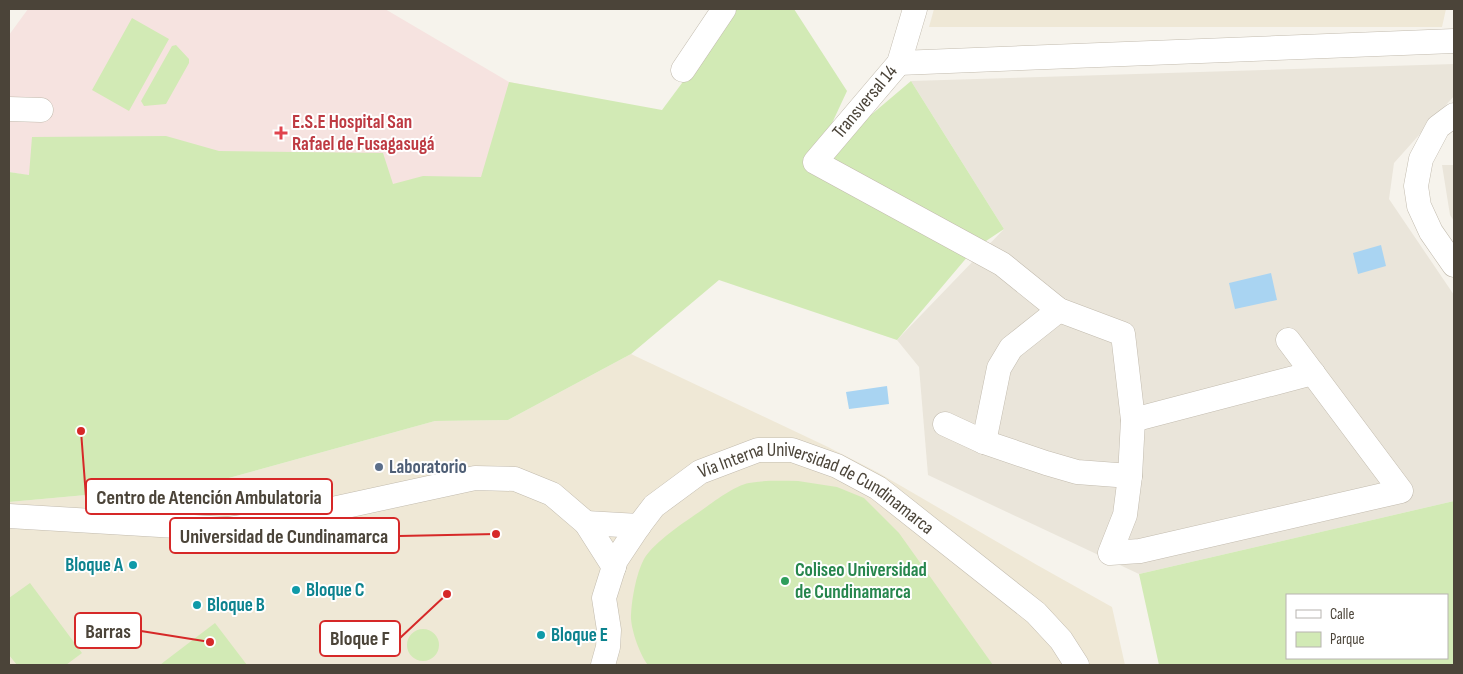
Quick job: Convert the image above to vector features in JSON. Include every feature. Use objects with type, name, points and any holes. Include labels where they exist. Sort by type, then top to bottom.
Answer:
[{"type":"street","points":[[683,70],[724,9]]},
{"type":"street","name":"Transversal 14","points":[[915,9],[899,64],[814,162],[1002,264],[1059,310]]},
{"type":"street","points":[[899,64],[1454,41]]},
{"type":"street","points":[[9,109],[41,110]]},
{"type":"street","points":[[1454,115],[1438,128],[1421,159],[1416,186],[1419,206],[1431,232],[1454,265]]},
{"type":"street","points":[[984,442],[999,368],[1011,348],[1059,310],[1124,334],[1133,420],[1130,476],[1125,515],[1110,553],[1140,551],[1402,491],[1288,340]]},
{"type":"street","points":[[1133,420],[1313,373]]},
{"type":"street","points":[[945,424],[984,442],[1077,472],[1130,476]]},
{"type":"street","name":"Via Interna Universidad de Cundinamarca","points":[[602,665],[608,649],[604,598],[616,560],[654,506],[700,472],[758,450],[792,450],[837,466],[878,488],[1036,613],[1060,640],[1077,665]]},
{"type":"street","points":[[9,516],[227,529],[268,523],[475,478],[515,479],[552,494],[586,523],[614,567]]},
{"type":"street","points":[[586,523],[639,526]]},
{"type":"shaded area","name":"E.S.E Hospital San Rafael de Fusagasugá","points":[[28,9],[385,9],[509,82],[574,94],[450,321],[38,177],[9,172],[9,35]]},
{"type":"shaded area","points":[[934,9],[1446,9],[1442,27],[929,27]]},
{"type":"shaded area","points":[[1454,64],[1454,96],[1394,163],[1389,199],[1454,295],[1454,501],[1139,574],[928,475],[919,367],[897,340],[1004,229],[911,81]]},
{"type":"shaded area","points":[[1442,165],[1454,165],[1454,221],[1450,215]]},
{"type":"shaded area","points":[[631,354],[877,472],[1112,607],[1125,665],[9,665],[9,502],[207,484],[435,421],[508,420]]},
{"type":"green space","points":[[737,9],[794,9],[847,91],[820,149],[826,153],[911,81],[1004,229],[974,249],[897,340],[719,280],[631,354],[508,420],[435,421],[207,484],[9,502],[9,172],[29,175],[32,137],[166,136],[219,151],[383,153],[393,184],[423,176],[481,177],[509,82],[662,110]]},
{"type":"green space","points":[[132,18],[169,39],[129,111],[92,90]]},
{"type":"green space","points":[[176,45],[189,59],[189,63],[166,104],[144,106],[141,101],[172,46]]},
{"type":"green space","name":"Coliseo Universidad de Cundinamarca","points":[[761,481],[798,481],[837,487],[864,498],[899,533],[993,665],[648,665],[637,643],[631,619],[636,580],[641,565],[649,552],[679,526],[718,498],[744,484]]},
{"type":"green space","points":[[1454,501],[1454,665],[1159,665],[1139,574]]},
{"type":"green space","points":[[30,583],[82,653],[66,665],[17,665],[9,655],[9,598]]},
{"type":"green space","points":[[215,623],[247,665],[160,665],[165,661]]},
{"type":"green space","points":[[423,629],[434,634],[439,645],[434,656],[423,661],[412,656],[407,645],[412,634]]},
{"type":"water","points":[[1381,245],[1386,266],[1358,274],[1353,253]]},
{"type":"water","points":[[1271,273],[1277,300],[1235,309],[1229,283]]},
{"type":"water","points":[[887,386],[889,404],[849,409],[846,392]]},
{"type":"place","name":"E.S.E Hospital San Rafael de Fusagasugá","points":[[281,133]]},
{"type":"place","name":"Centro de Atención Ambulatoria","points":[[81,431]]},
{"type":"place","name":"Laboratorio","points":[[379,467]]},
{"type":"place","name":"Universidad de Cundinamarca","points":[[496,534]]},
{"type":"place","name":"Bloque A","points":[[133,565]]},
{"type":"place","name":"Coliseo Universidad de Cundinamarca","points":[[785,581]]},
{"type":"place","name":"Bloque C","points":[[296,590]]},
{"type":"place","name":"Bloque F","points":[[447,594]]},
{"type":"place","name":"Bloque B","points":[[197,605]]},
{"type":"place","name":"Bloque E","points":[[541,635]]},
{"type":"place","name":"Barras","points":[[210,642]]}]
